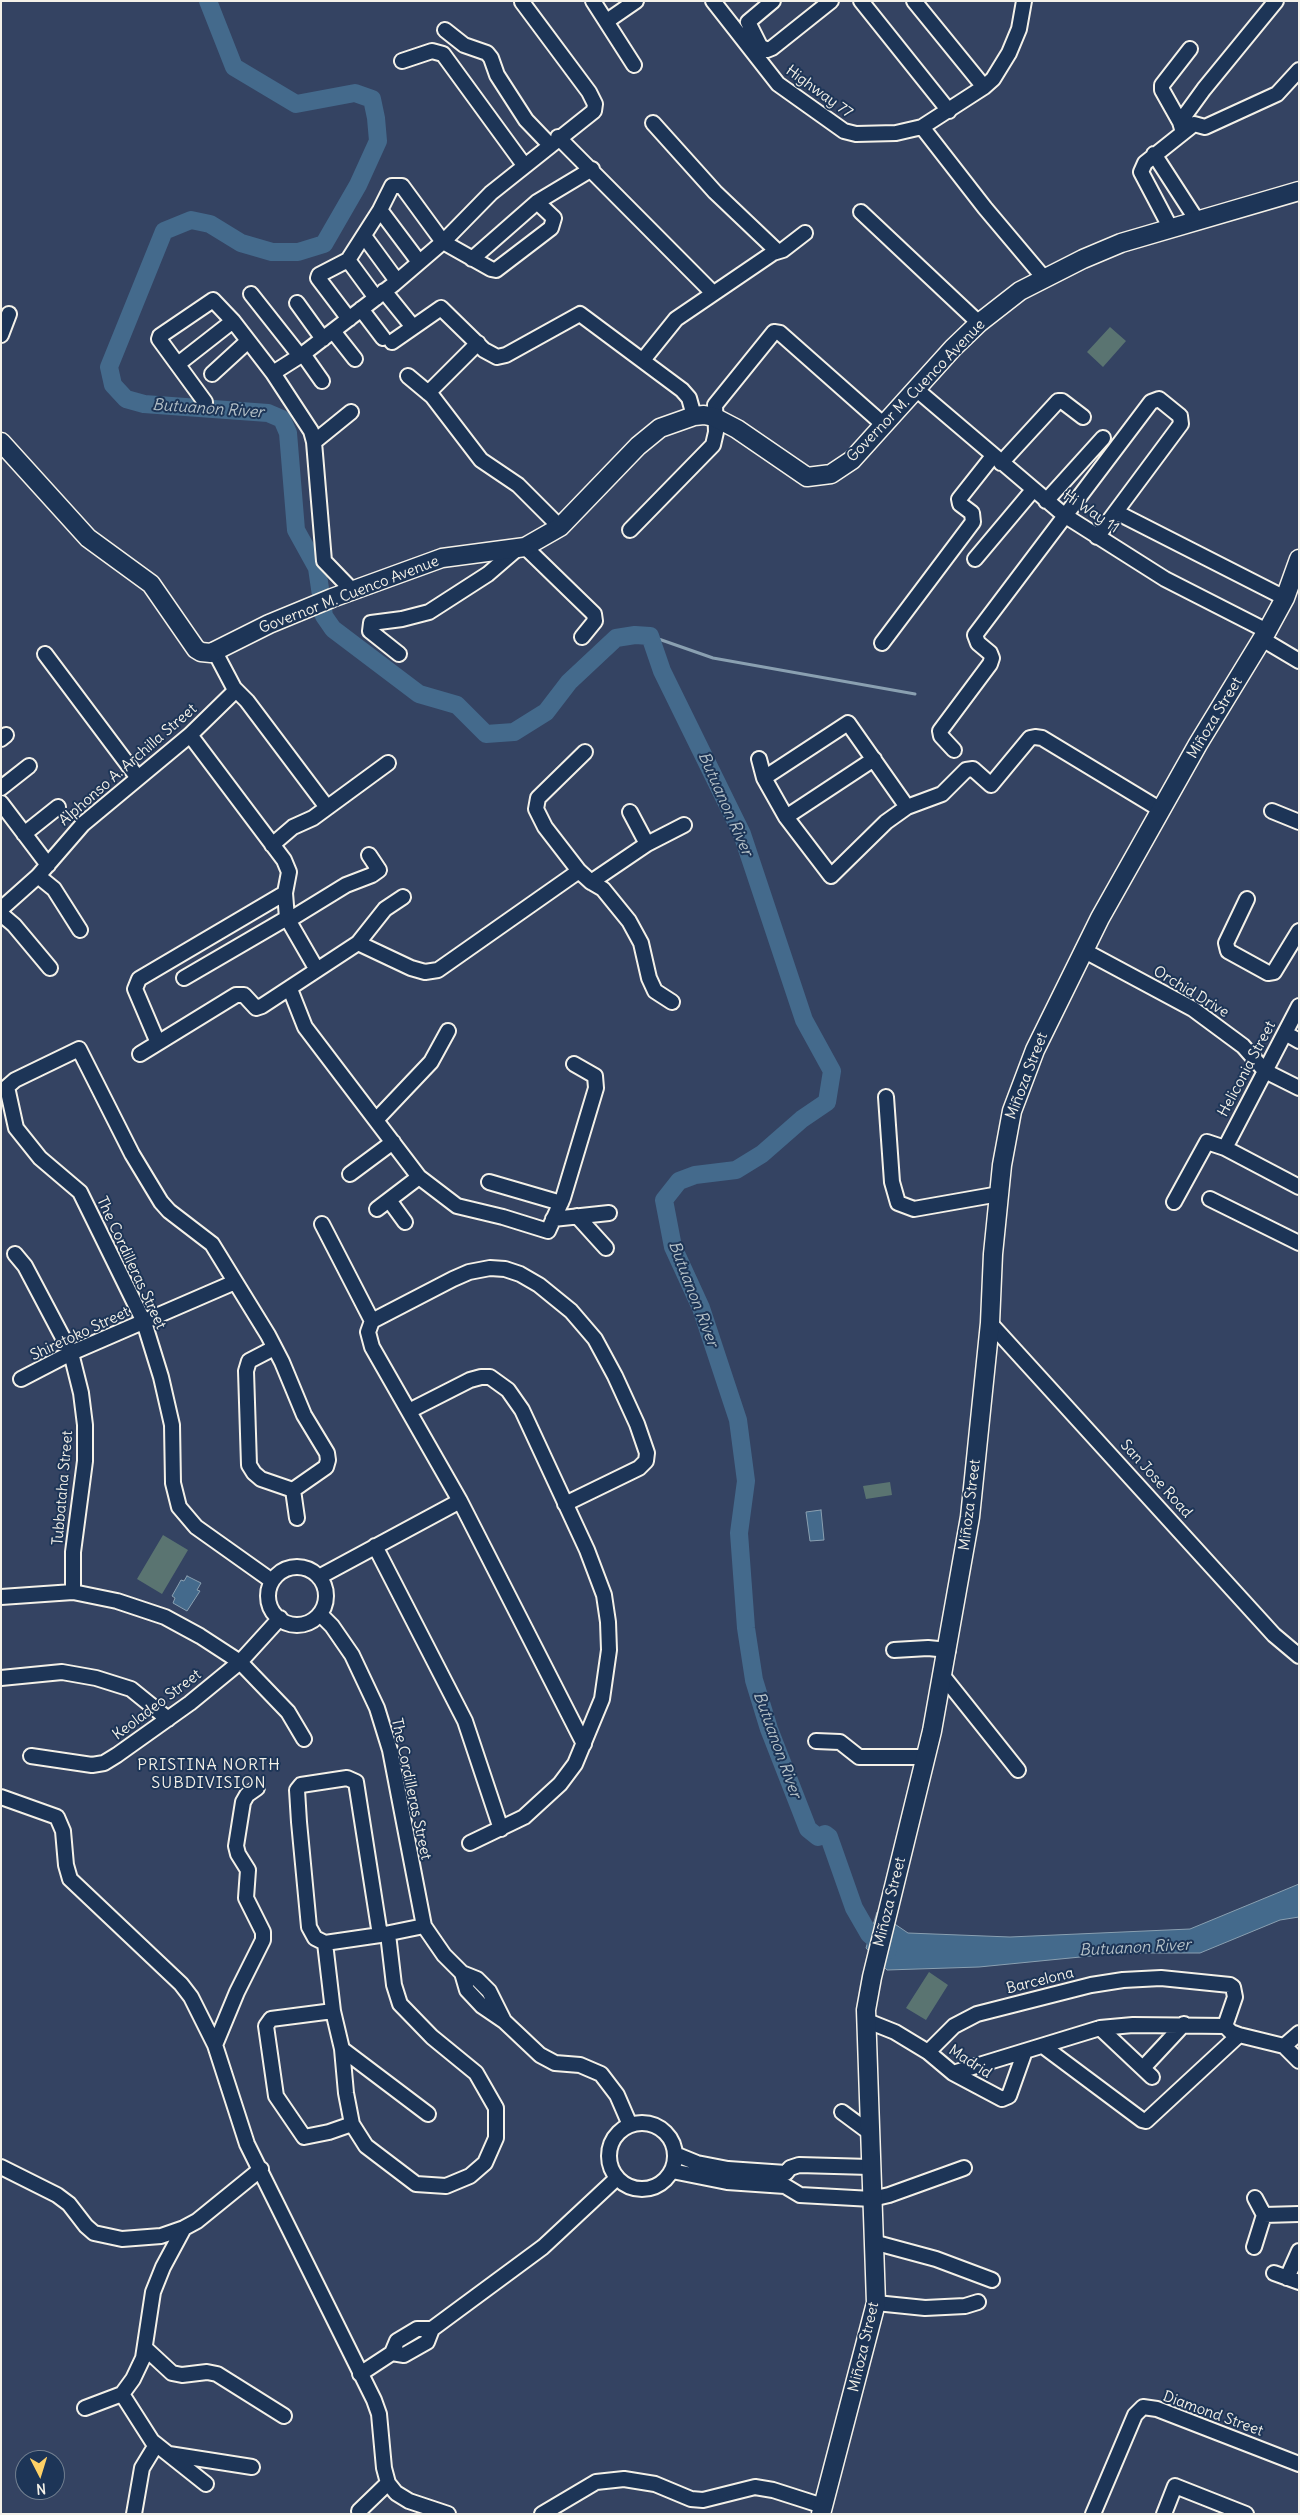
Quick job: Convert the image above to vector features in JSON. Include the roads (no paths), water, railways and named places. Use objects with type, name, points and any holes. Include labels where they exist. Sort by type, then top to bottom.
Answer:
[{"type":"main road","name":"Governor M. Cuenco Avenue","points":[[209,652],[332,598],[442,558],[521,548],[560,527],[660,428],[694,416],[714,417],[737,429],[807,477],[831,474],[852,460],[953,348],[979,323],[1020,291],[1121,243],[1170,227],[1299,191]]},
{"type":"main road","points":[[1,442],[88,538],[151,584],[196,649],[209,652]]},
{"type":"main road","name":"Miñoza Street","points":[[822,2510],[876,2303],[866,2015],[872,1977],[944,1676],[970,1517],[990,1322],[993,1254],[1005,1137],[1014,1104],[1035,1050],[1083,950],[1198,744],[1296,579],[1299,559]]},
{"type":"street","points":[[593,1],[634,64]]},
{"type":"street","points":[[606,21],[636,1]]},
{"type":"street","points":[[772,1],[748,22],[756,49],[767,50],[772,48],[831,1]]},
{"type":"street","points":[[860,1],[949,111]]},
{"type":"street","points":[[914,1],[984,87]]},
{"type":"street","name":"Highway 77","points":[[714,2],[756,49],[778,84],[844,131],[856,134],[896,133],[922,127],[984,87],[993,79],[1009,53],[1019,28],[1024,1]]},
{"type":"street","points":[[1170,227],[1141,172],[1142,168],[1182,127],[1204,89],[1276,1]]},
{"type":"street","points":[[273,373],[301,355],[380,295],[443,242],[480,203],[524,165],[594,111],[595,104],[589,92],[522,2]]},
{"type":"street","points":[[445,30],[464,46],[487,53],[491,58],[497,75],[526,120],[592,169],[713,293]]},
{"type":"street","points":[[1182,127],[1164,96],[1162,85],[1190,49]]},
{"type":"street","points":[[402,61],[432,51],[443,54],[524,165]]},
{"type":"street","points":[[1182,127],[1194,124],[1205,127],[1277,94],[1299,70]]},
{"type":"street","points":[[653,123],[714,192],[776,251]]},
{"type":"street","points":[[922,127],[1044,278]]},
{"type":"street","points":[[1154,154],[1196,220]]},
{"type":"street","points":[[472,259],[537,202],[592,169]]},
{"type":"street","points":[[349,319],[318,278],[319,275],[348,260],[380,210],[392,186],[402,186],[443,242],[496,270],[551,228],[554,218],[537,202]]},
{"type":"street","points":[[380,210],[419,262]]},
{"type":"street","points":[[862,212],[979,323]]},
{"type":"street","points":[[643,360],[676,319],[776,251],[783,250],[805,233]]},
{"type":"street","points":[[364,236],[397,281]]},
{"type":"street","points":[[348,260],[380,295],[409,322]]},
{"type":"street","points":[[251,294],[322,381]]},
{"type":"street","points":[[205,402],[160,341],[160,336],[212,300],[233,321],[303,416],[314,442],[324,561],[352,590]]},
{"type":"street","points":[[297,303],[354,359]]},
{"type":"street","points":[[361,309],[387,340],[442,308],[478,343],[497,357],[506,355],[580,314],[682,390],[688,398],[694,416]]},
{"type":"street","points":[[1,334],[9,314]]},
{"type":"street","points":[[178,364],[233,321]]},
{"type":"street","points":[[630,530],[713,445],[716,432],[715,405],[718,399],[774,332],[780,333],[884,424]]},
{"type":"street","points":[[212,374],[248,341]]},
{"type":"street","points":[[428,393],[478,343]]},
{"type":"street","points":[[408,376],[428,393],[481,460],[518,485],[560,527]]},
{"type":"street","name":"Hi Way 11","points":[[917,390],[1064,515],[1187,592],[1264,635],[1299,661]]},
{"type":"street","points":[[954,750],[940,736],[940,731],[990,664],[992,658],[990,653],[978,643],[975,635],[1151,402],[1160,399],[1180,416],[1181,424],[1097,537]]},
{"type":"street","points":[[882,643],[973,522],[972,513],[960,504],[960,499],[997,459],[1058,401],[1062,401],[1083,417]]},
{"type":"street","points":[[314,442],[351,412]]},
{"type":"street","points":[[1046,501],[1103,438]]},
{"type":"street","points":[[976,559],[1033,490]]},
{"type":"street","points":[[1116,512],[1285,598]]},
{"type":"street","points":[[399,654],[370,631],[371,623],[402,619],[429,612],[488,574],[521,548],[594,614],[595,621],[582,637]]},
{"type":"street","points":[[209,652],[234,688],[247,701],[326,806]]},
{"type":"street","points":[[45,654],[138,778]]},
{"type":"street","name":"Alphonso A. Archilla Street","points":[[1,909],[43,871],[83,824],[190,735],[233,693],[234,688]]},
{"type":"street","points":[[764,778],[848,723],[908,807]]},
{"type":"street","points":[[190,735],[284,860],[289,872],[285,893],[288,919],[318,970]]},
{"type":"street","points":[[759,759],[764,778],[786,817],[831,876],[886,822],[908,807],[942,794],[966,770],[971,769],[991,785],[1030,738],[1035,737],[1042,738],[1161,810]]},
{"type":"street","points":[[585,752],[538,798],[536,809],[545,827],[579,871],[603,888],[629,921],[641,943],[649,978],[655,991],[672,1002]]},
{"type":"street","points":[[786,817],[874,759]]},
{"type":"street","points":[[272,845],[293,827],[313,818],[326,806],[388,763]]},
{"type":"street","points":[[1,788],[30,766]]},
{"type":"street","points":[[1,803],[24,834],[43,871],[80,930]]},
{"type":"street","points":[[24,834],[58,807]]},
{"type":"street","points":[[1272,811],[1299,822]]},
{"type":"street","points":[[630,812],[646,844]]},
{"type":"street","points":[[592,882],[646,844],[684,825]]},
{"type":"street","points":[[184,978],[346,885],[372,875],[379,870],[370,855]]},
{"type":"street","points":[[358,943],[411,968],[426,972],[438,970],[579,871]]},
{"type":"street","points":[[158,1043],[135,989],[139,979],[285,893]]},
{"type":"street","points":[[140,1054],[236,995],[244,995],[256,1008],[290,990],[358,943],[385,909],[403,897]]},
{"type":"street","points":[[1247,899],[1226,943],[1227,948],[1268,973],[1276,969],[1299,930]]},
{"type":"street","points":[[1,914],[14,925],[50,968]]},
{"type":"street","name":"Orchid Drive","points":[[1083,950],[1193,1009],[1243,1046],[1265,1070],[1299,1088]]},
{"type":"street","points":[[290,990],[305,1027],[419,1177],[457,1206],[504,1216],[548,1231],[561,1203],[596,1088],[595,1076],[574,1064]]},
{"type":"street","name":"Heliconia Street","points":[[1224,1148],[1299,1006]]},
{"type":"street","points":[[376,1120],[431,1062],[448,1032]]},
{"type":"street","points":[[1284,1033],[1299,1041]]},
{"type":"street","name":"The Cordilleras Street","points":[[235,1282],[212,1244],[168,1211],[161,1202],[132,1154],[78,1049],[14,1080],[7,1087],[16,1128],[40,1158],[80,1192],[144,1322],[172,1425],[172,1483],[179,1507],[196,1527],[272,1581]]},
{"type":"street","points":[[886,1097],[892,1182],[898,1203],[914,1209],[999,1194]]},
{"type":"street","points":[[1,1129],[16,1128]]},
{"type":"street","points":[[350,1174],[393,1142]]},
{"type":"street","points":[[1174,1202],[1207,1142],[1224,1148],[1299,1187]]},
{"type":"street","points":[[377,1209],[419,1177]]},
{"type":"street","points":[[489,1182],[561,1203]]},
{"type":"street","points":[[1210,1199],[1299,1243]]},
{"type":"street","points":[[389,1200],[405,1222]]},
{"type":"street","points":[[553,1219],[609,1213]]},
{"type":"street","points":[[577,1216],[606,1248]]},
{"type":"street","points":[[322,1224],[372,1321]]},
{"type":"street","name":"Tubbataha Street","points":[[15,1254],[25,1266],[71,1353],[81,1393],[85,1425],[85,1461],[73,1552],[73,1592]]},
{"type":"street","points":[[565,1504],[639,1468],[646,1461],[647,1453],[634,1417],[595,1339],[570,1311],[539,1285],[520,1274],[505,1268],[490,1268],[469,1272],[372,1321],[368,1332],[372,1346],[460,1502],[584,1744]]},
{"type":"street","points":[[235,1282],[274,1348],[304,1415],[328,1458],[322,1471],[293,1490]]},
{"type":"street","name":"Shiretoko Street","points":[[21,1379],[71,1353],[235,1282]]},
{"type":"street","name":"San Jose Road","points":[[990,1322],[1274,1635],[1299,1656]]},
{"type":"street","points":[[274,1348],[250,1361],[246,1371],[249,1465],[261,1479],[293,1490]]},
{"type":"street","points":[[409,1411],[470,1380],[490,1377],[500,1382],[522,1410],[596,1571],[604,1595],[608,1622],[609,1650],[602,1699],[575,1764],[548,1796],[524,1817],[470,1843]]},
{"type":"street","points":[[293,1490],[297,1518]]},
{"type":"street","points":[[319,1577],[460,1502]]},
{"type":"street","points":[[375,1546],[464,1721],[501,1829]]},
{"type":"street","points":[[295,1567],[312,1571],[319,1577],[326,1595],[320,1614],[308,1623],[301,1624],[286,1622],[280,1618],[269,1601],[272,1581],[286,1569],[295,1567]]},
{"type":"street","points":[[1,1597],[73,1592],[118,1601],[165,1617],[200,1636],[240,1662],[288,1712],[304,1739]]},
{"type":"street","name":"The Cordilleras Street","points":[[320,1614],[332,1626],[352,1655],[366,1683],[384,1728],[396,1777],[424,1926],[444,1955],[462,1973],[477,1979],[489,1991],[504,2021],[540,2055],[555,2063],[580,2065],[601,2074],[617,2095],[630,2126]]},
{"type":"street","name":"Keoladeo Street","points":[[31,1756],[92,1765],[104,1763],[168,1719],[240,1662],[280,1618]]},
{"type":"street","points":[[894,1650],[928,1648],[948,1650]]},
{"type":"street","points":[[1,1678],[62,1672],[96,1678],[131,1690],[168,1719]]},
{"type":"street","points":[[944,1676],[1018,1770]]},
{"type":"street","points":[[816,1741],[840,1742],[859,1757],[926,1757]]},
{"type":"street","points":[[325,1944],[333,2011],[342,2049],[346,2093],[352,2124],[366,2146],[416,2184],[446,2186],[470,2176],[485,2162],[496,2138],[496,2108],[482,2081],[459,2058],[432,2037],[400,2004],[384,1934],[356,1782],[347,1778],[303,1784],[298,1787],[297,1794],[309,1927],[315,1938],[325,1944],[384,1934],[424,1926]]},
{"type":"street","points":[[215,2045],[236,1992],[263,1940],[263,1932],[246,1898],[248,1870],[238,1854],[236,1846],[243,1802],[247,1795],[257,1788]]},
{"type":"street","points":[[1,1797],[56,1817],[63,1831],[66,1865],[70,1879],[180,1984],[203,2018],[215,2045],[238,2122],[379,2414],[384,2468],[388,2483],[408,2501],[448,2514]]},
{"type":"street","name":"Barcelona","points":[[928,2052],[946,2032],[971,2017],[1091,1985],[1123,1980],[1161,1978],[1225,1983],[1233,1987],[1235,1997],[1225,2026]]},
{"type":"street","points":[[333,2011],[272,2019],[266,2026],[276,2096],[304,2137],[329,2132],[352,2124]]},
{"type":"street","name":"Madrid","points":[[866,2015],[900,2025],[923,2042],[928,2052],[953,2072],[995,2097],[1002,2099],[1009,2096],[1025,2050]]},
{"type":"street","points":[[1100,2028],[1148,2073],[1184,2024]]},
{"type":"street","points":[[953,2072],[1100,2028],[1184,2024],[1225,2026],[1231,2032],[1239,2035],[1284,2046],[1299,2061]]},
{"type":"street","points":[[1284,2046],[1299,2033]]},
{"type":"street","points":[[1043,2046],[1142,2120],[1146,2121],[1239,2035]]},
{"type":"street","points":[[342,2049],[428,2114]]},
{"type":"street","points":[[842,2112],[869,2132]]},
{"type":"street","points":[[640,2123],[660,2129],[673,2144],[675,2154],[672,2171],[664,2181],[646,2188],[627,2186],[617,2178],[609,2159],[610,2148],[617,2135],[630,2126],[640,2123]]},
{"type":"street","points":[[675,2154],[697,2162],[785,2180],[800,2195],[872,2199],[889,2195],[964,2168]]},
{"type":"street","points":[[785,2180],[790,2168],[799,2165],[870,2167]]},
{"type":"street","points":[[1,2167],[57,2195],[69,2204],[94,2233],[122,2239],[161,2236],[184,2228],[197,2221],[261,2169]]},
{"type":"street","points":[[672,2171],[727,2182],[785,2180]]},
{"type":"street","points":[[360,2374],[392,2353],[397,2341],[417,2329],[432,2329],[543,2247],[617,2178]]},
{"type":"street","points":[[1254,2247],[1264,2215],[1255,2198]]},
{"type":"street","points":[[1264,2215],[1299,2214]]},
{"type":"street","points":[[85,2408],[122,2394],[140,2366],[145,2348],[153,2292],[162,2267],[184,2228]]},
{"type":"street","points":[[874,2242],[936,2259],[992,2280]]},
{"type":"street","points":[[1287,2278],[1299,2251]]},
{"type":"street","points":[[876,2303],[926,2308],[965,2306],[978,2302]]},
{"type":"street","points":[[145,2348],[172,2373],[182,2375],[207,2372],[217,2374],[284,2416]]},
{"type":"street","points":[[122,2394],[142,2427],[156,2445],[206,2484]]},
{"type":"street","name":"Diamond Street","points":[[1093,2514],[1134,2415],[1143,2407],[1157,2409],[1299,2464]]},
{"type":"street","points":[[134,2514],[142,2468],[156,2445]]},
{"type":"street","points":[[169,2454],[252,2467]]},
{"type":"street","points":[[542,2514],[596,2482],[624,2479],[655,2484],[691,2499],[709,2499],[755,2487],[773,2490],[822,2510]]},
{"type":"street","points":[[359,2512],[388,2483]]},
{"type":"street","points":[[1164,2514],[1175,2486],[1246,2514]]},
{"type":"water","points":[[821,1510],[824,1540],[810,1541],[806,1512]]},
{"type":"water","points":[[187,1576],[201,1583],[197,1590],[200,1591],[187,1611],[173,1603],[175,1598],[172,1596],[181,1580],[184,1581]]},
{"type":"water","points":[[1299,1884],[1299,1917],[1280,1920],[1200,1953],[1121,1953],[979,1967],[887,1970],[866,1948],[877,1912],[908,1933],[1010,1937],[1190,1929]]},
{"type":"waterway","name":"Butuanon River","points":[[208,1],[234,67],[296,104],[355,93],[372,99],[378,141],[358,185],[324,244],[298,252],[272,252],[241,243],[210,224],[191,220],[164,231],[109,367],[113,385],[126,399],[144,404],[268,413],[282,419],[288,433],[296,530],[317,568],[324,616],[333,629],[419,694],[457,705],[486,734],[514,732],[546,712],[569,682],[616,638],[635,635],[650,636],[662,671],[742,834],[804,1020],[832,1071],[827,1102],[802,1119],[762,1154],[736,1170],[695,1175],[679,1181],[664,1200],[673,1247],[701,1308],[738,1420],[746,1481],[739,1533],[746,1628],[754,1680],[769,1729],[808,1829],[818,1837],[825,1834],[829,1837],[854,1908],[869,1934],[888,1950]]},
{"type":"waterway","points":[[650,636],[713,658],[915,694]]},
{"type":"district","name":"PRISTINA NORTH SUBDIVISION","points":[[209,1774]]}]
